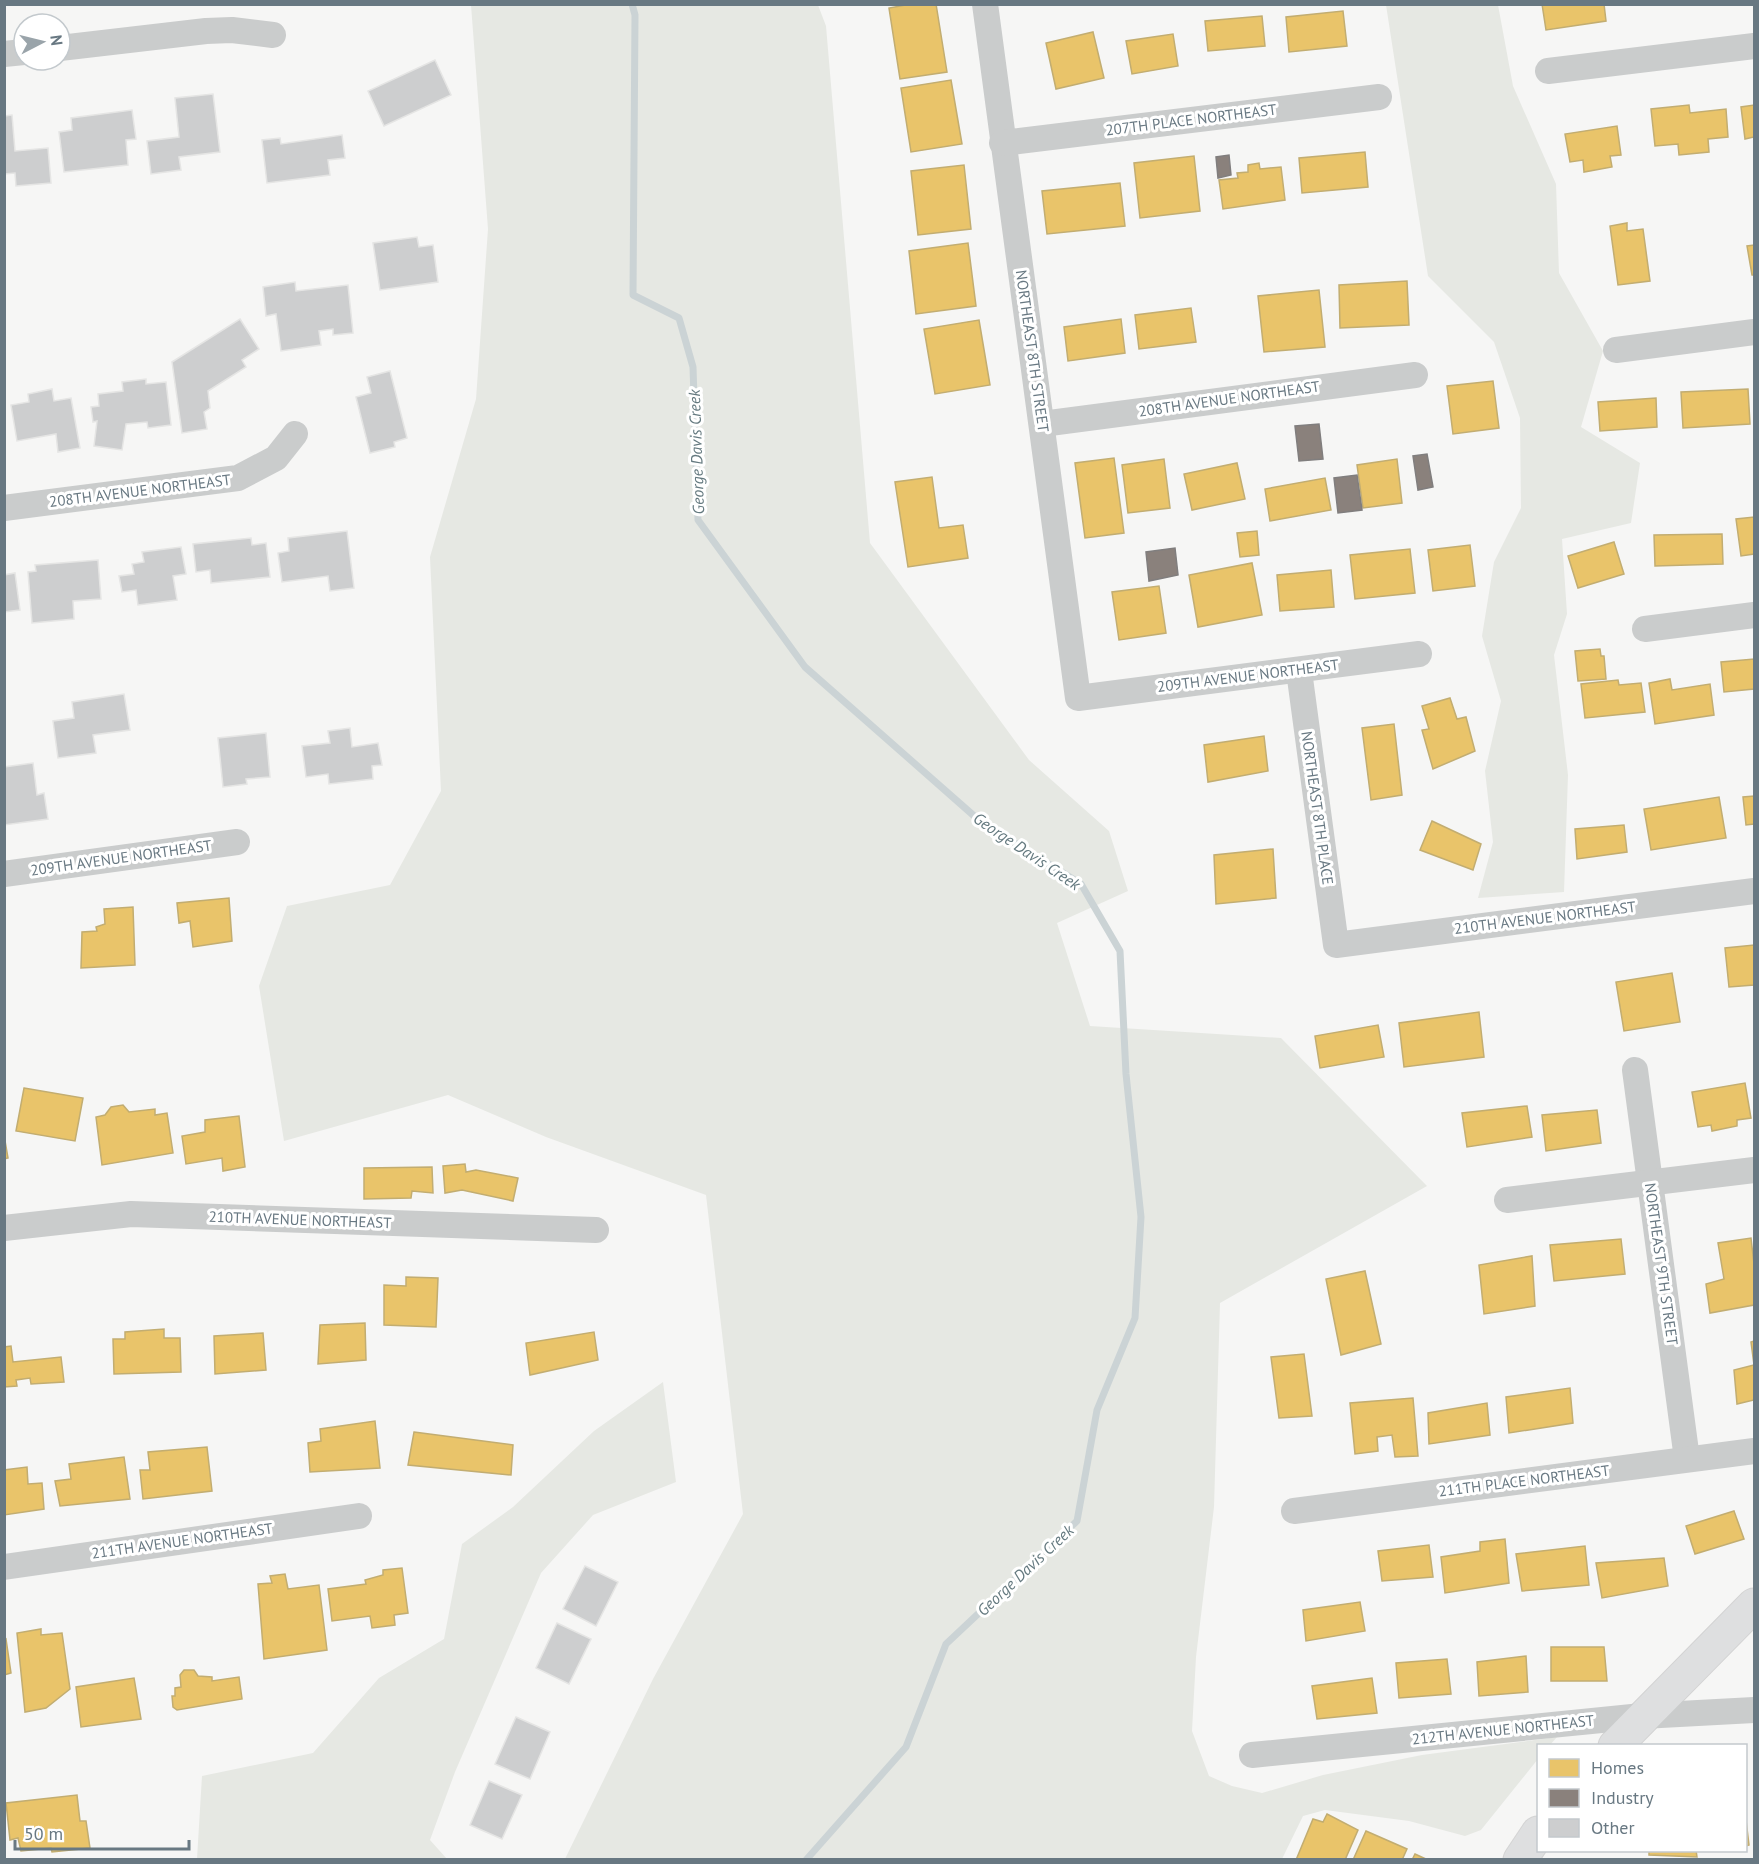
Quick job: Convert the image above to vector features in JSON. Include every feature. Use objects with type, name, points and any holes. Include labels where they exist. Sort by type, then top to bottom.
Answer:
[{"type":"street","name":"NORTHEAST 8TH STREET","points":[[985,4],[1078,698]]},
{"type":"street","points":[[72,47],[206,31],[232,30],[273,35]]},
{"type":"street","points":[[1548,71],[1755,46]]},
{"type":"street","name":"207TH PLACE NORTHEAST","points":[[1002,143],[1379,97]]},
{"type":"street","points":[[1616,350],[1755,332]]},
{"type":"street","name":"208TH AVENUE NORTHEAST","points":[[1042,424],[1415,375]]},
{"type":"street","name":"208TH AVENUE NORTHEAST","points":[[4,508],[238,478],[258,470],[276,458],[295,434]]},
{"type":"street","points":[[1645,629],[1755,615]]},
{"type":"street","name":"209TH AVENUE NORTHEAST","points":[[1078,698],[1419,654]]},
{"type":"street","name":"NORTHEAST 8TH PLACE","points":[[1299,671],[1336,945]]},
{"type":"street","name":"209TH AVENUE NORTHEAST","points":[[4,874],[237,842]]},
{"type":"street","name":"210TH AVENUE NORTHEAST","points":[[1336,945],[1755,891]]},
{"type":"street","name":"NORTHEAST 9TH STREET","points":[[1635,1070],[1687,1459]]},
{"type":"street","points":[[1507,1200],[1755,1170]]},
{"type":"street","name":"210TH AVENUE NORTHEAST","points":[[4,1228],[131,1214],[596,1230]]},
{"type":"street","name":"211TH PLACE NORTHEAST","points":[[1294,1511],[1755,1451]]},
{"type":"street","name":"211TH AVENUE NORTHEAST","points":[[4,1567],[359,1516]]},
{"type":"street","points":[[1617,1744],[1642,1716],[1755,1605]]},
{"type":"street","name":"212TH AVENUE NORTHEAST","points":[[1252,1755],[1642,1716],[1755,1710]]},
{"type":"street","points":[[1520,1860],[1537,1836]]},
{"type":"shaded area","points":[[471,5],[818,5],[826,26],[870,543],[1029,760],[1109,831],[1128,891],[1057,923],[1090,1026],[1281,1038],[1427,1186],[1220,1303],[1214,1507],[1196,1657],[1192,1731],[1209,1776],[1232,1786],[1262,1793],[1323,1775],[1422,1755],[1557,1737],[1551,1744],[1537,1744],[1537,1760],[1481,1830],[1465,1836],[1409,1821],[1325,1810],[1303,1816],[1282,1859],[565,1859],[653,1679],[743,1514],[706,1195],[546,1137],[448,1095],[284,1141],[259,986],[287,906],[390,885],[441,791],[430,557],[476,399],[488,229]]},
{"type":"shaded area","points":[[1386,5],[1498,5],[1513,86],[1556,184],[1559,273],[1603,351],[1581,427],[1640,463],[1631,523],[1562,539],[1567,614],[1554,655],[1568,775],[1564,892],[1478,898],[1493,842],[1485,771],[1501,701],[1482,636],[1494,562],[1521,508],[1520,418],[1494,342],[1428,276]]},
{"type":"shaded area","points":[[663,1382],[676,1482],[593,1515],[541,1573],[455,1772],[430,1840],[447,1859],[197,1859],[202,1776],[313,1753],[379,1678],[444,1639],[462,1544],[513,1507],[594,1431]]},
{"type":"building: Homes","points":[[911,4],[936,4],[947,72],[900,79],[889,8]]},
{"type":"building: Homes","points":[[1542,4],[1604,4],[1606,21],[1546,30]]},
{"type":"building: Homes","points":[[1343,11],[1347,46],[1289,52],[1286,17]]},
{"type":"building: Homes","points":[[1262,16],[1265,46],[1208,51],[1205,21]]},
{"type":"building: Homes","points":[[1093,32],[1104,78],[1056,89],[1046,43]]},
{"type":"building: Homes","points":[[1173,34],[1178,66],[1132,74],[1126,41]]},
{"type":"building: Homes","points":[[951,80],[962,144],[911,152],[901,88]]},
{"type":"building: Homes","points":[[1689,105],[1690,113],[1726,109],[1728,137],[1708,139],[1709,152],[1679,155],[1678,144],[1655,146],[1651,109]]},
{"type":"building: Homes","points":[[1754,105],[1754,137],[1745,139],[1741,107]]},
{"type":"building: Homes","points":[[1617,126],[1621,155],[1610,156],[1612,167],[1584,172],[1583,160],[1570,162],[1565,134]]},
{"type":"building: Homes","points":[[1365,152],[1368,187],[1302,193],[1299,158]]},
{"type":"building: Homes","points":[[1194,156],[1200,211],[1140,218],[1134,163]]},
{"type":"building: Homes","points":[[1259,163],[1260,169],[1281,167],[1285,200],[1223,209],[1219,180],[1238,178],[1237,173],[1248,172],[1248,165]]},
{"type":"building: Homes","points":[[964,165],[971,229],[918,235],[911,171]]},
{"type":"building: Homes","points":[[1120,183],[1125,226],[1047,234],[1042,191]]},
{"type":"building: Homes","points":[[1627,223],[1627,231],[1643,229],[1650,281],[1618,285],[1610,226]]},
{"type":"building: Homes","points":[[968,243],[976,306],[916,314],[909,251]]},
{"type":"building: Homes","points":[[1754,245],[1754,275],[1752,275],[1747,246]]},
{"type":"building: Homes","points":[[1407,281],[1409,325],[1340,328],[1339,285]]},
{"type":"building: Homes","points":[[1319,290],[1325,347],[1264,352],[1258,296]]},
{"type":"building: Homes","points":[[1191,308],[1196,342],[1139,349],[1135,315]]},
{"type":"building: Homes","points":[[1121,319],[1125,353],[1068,361],[1064,327]]},
{"type":"building: Homes","points":[[979,320],[990,385],[935,394],[924,329]]},
{"type":"building: Homes","points":[[1493,381],[1499,428],[1453,434],[1447,386]]},
{"type":"building: Homes","points":[[1748,389],[1750,424],[1683,428],[1681,392]]},
{"type":"building: Homes","points":[[1656,398],[1657,427],[1600,431],[1598,402]]},
{"type":"building: Homes","points":[[1114,458],[1124,533],[1085,538],[1075,463]]},
{"type":"building: Homes","points":[[1164,459],[1170,508],[1128,513],[1122,465]]},
{"type":"building: Homes","points":[[1397,459],[1402,503],[1363,508],[1357,465]]},
{"type":"building: Homes","points":[[1237,463],[1245,499],[1192,510],[1184,474]]},
{"type":"building: Homes","points":[[932,477],[939,528],[963,525],[968,558],[908,567],[895,482]]},
{"type":"building: Homes","points":[[1325,478],[1331,510],[1270,521],[1265,489]]},
{"type":"building: Homes","points":[[1754,517],[1754,554],[1741,556],[1736,519]]},
{"type":"building: Homes","points":[[1257,531],[1259,555],[1240,557],[1237,533]]},
{"type":"building: Homes","points":[[1722,534],[1723,564],[1655,566],[1654,535]]},
{"type":"building: Homes","points":[[1614,542],[1624,574],[1578,588],[1568,556]]},
{"type":"building: Homes","points":[[1470,545],[1475,586],[1433,591],[1428,550]]},
{"type":"building: Homes","points":[[1410,549],[1415,593],[1355,599],[1350,555]]},
{"type":"building: Homes","points":[[1252,563],[1262,615],[1198,627],[1189,575]]},
{"type":"building: Homes","points":[[1331,570],[1334,607],[1280,611],[1277,575]]},
{"type":"building: Homes","points":[[1159,586],[1166,633],[1119,640],[1112,592]]},
{"type":"building: Homes","points":[[1600,649],[1601,656],[1604,656],[1606,679],[1578,681],[1575,651]]},
{"type":"building: Homes","points":[[1754,659],[1754,689],[1724,692],[1721,662]]},
{"type":"building: Homes","points":[[1670,679],[1672,690],[1710,684],[1714,715],[1655,724],[1649,683]]},
{"type":"building: Homes","points":[[1618,680],[1619,685],[1641,683],[1645,712],[1585,718],[1581,684]]},
{"type":"building: Homes","points":[[1450,698],[1457,719],[1466,717],[1475,751],[1433,769],[1422,730],[1429,729],[1422,706]]},
{"type":"building: Homes","points":[[1394,724],[1402,795],[1371,800],[1362,728]]},
{"type":"building: Homes","points":[[1264,736],[1268,771],[1208,782],[1204,745]]},
{"type":"building: Homes","points":[[1754,796],[1754,824],[1746,825],[1743,797]]},
{"type":"building: Homes","points":[[1719,797],[1726,838],[1651,850],[1644,809]]},
{"type":"building: Homes","points":[[1432,821],[1481,844],[1473,870],[1420,850]]},
{"type":"building: Homes","points":[[1624,825],[1627,852],[1577,859],[1575,829]]},
{"type":"building: Homes","points":[[1273,849],[1276,898],[1216,904],[1214,855]]},
{"type":"building: Homes","points":[[229,898],[232,941],[193,947],[190,921],[179,923],[177,903]]},
{"type":"building: Homes","points":[[133,907],[135,965],[81,968],[82,932],[97,931],[96,927],[105,924],[104,909]]},
{"type":"building: Homes","points":[[1754,945],[1754,985],[1729,987],[1725,948]]},
{"type":"building: Homes","points":[[1672,973],[1680,1022],[1624,1031],[1616,982]]},
{"type":"building: Homes","points":[[1479,1012],[1484,1057],[1404,1067],[1399,1023]]},
{"type":"building: Homes","points":[[1378,1025],[1384,1057],[1320,1068],[1315,1036]]},
{"type":"building: Homes","points":[[1745,1083],[1751,1118],[1737,1120],[1737,1126],[1712,1131],[1711,1125],[1698,1127],[1692,1092]]},
{"type":"building: Homes","points":[[24,1088],[83,1098],[75,1141],[16,1131]]},
{"type":"building: Homes","points":[[123,1105],[129,1112],[155,1109],[155,1115],[167,1113],[173,1153],[102,1165],[96,1117],[105,1115],[111,1107]]},
{"type":"building: Homes","points":[[1527,1106],[1532,1137],[1467,1147],[1462,1113]]},
{"type":"building: Homes","points":[[1597,1110],[1601,1143],[1546,1151],[1542,1115]]},
{"type":"building: Homes","points":[[239,1116],[245,1167],[223,1171],[222,1158],[186,1164],[182,1136],[205,1132],[205,1120]]},
{"type":"building: Homes","points":[[4,1135],[8,1158],[4,1159]]},
{"type":"building: Homes","points":[[465,1164],[466,1172],[476,1170],[518,1178],[513,1201],[462,1190],[445,1193],[443,1166]]},
{"type":"building: Homes","points":[[432,1167],[433,1193],[412,1191],[411,1198],[364,1199],[364,1168]]},
{"type":"building: Homes","points":[[1751,1238],[1754,1264],[1754,1305],[1710,1313],[1706,1284],[1724,1279],[1718,1243]]},
{"type":"building: Homes","points":[[1621,1239],[1625,1274],[1554,1281],[1550,1245]]},
{"type":"building: Homes","points":[[1532,1256],[1535,1306],[1484,1314],[1479,1265]]},
{"type":"building: Homes","points":[[1365,1271],[1381,1344],[1341,1355],[1326,1279]]},
{"type":"building: Homes","points":[[406,1277],[438,1278],[436,1327],[384,1325],[384,1285],[406,1286]]},
{"type":"building: Homes","points":[[365,1323],[366,1360],[318,1364],[320,1325]]},
{"type":"building: Homes","points":[[164,1329],[164,1338],[180,1338],[181,1372],[114,1374],[113,1339],[125,1339],[125,1332]]},
{"type":"building: Homes","points":[[594,1332],[598,1360],[530,1375],[526,1343]]},
{"type":"building: Homes","points":[[263,1333],[266,1370],[215,1374],[214,1336]]},
{"type":"building: Homes","points":[[1754,1341],[1754,1365],[1751,1342]]},
{"type":"building: Homes","points":[[11,1346],[13,1362],[61,1357],[64,1382],[31,1384],[30,1378],[16,1380],[17,1386],[4,1387],[4,1347]]},
{"type":"building: Homes","points":[[1304,1354],[1312,1416],[1279,1418],[1271,1357]]},
{"type":"building: Homes","points":[[1754,1365],[1754,1400],[1737,1404],[1734,1370]]},
{"type":"building: Homes","points":[[1570,1388],[1573,1423],[1509,1433],[1506,1397]]},
{"type":"building: Homes","points":[[1413,1398],[1418,1456],[1395,1457],[1392,1435],[1377,1437],[1378,1451],[1355,1454],[1350,1403]]},
{"type":"building: Homes","points":[[1487,1403],[1490,1435],[1429,1444],[1428,1413]]},
{"type":"building: Homes","points":[[375,1421],[380,1468],[310,1472],[308,1443],[321,1441],[320,1429]]},
{"type":"building: Homes","points":[[414,1432],[513,1445],[511,1475],[408,1465]]},
{"type":"building: Homes","points":[[207,1447],[212,1491],[143,1499],[140,1470],[150,1470],[148,1452]]},
{"type":"building: Homes","points":[[124,1457],[130,1499],[60,1506],[55,1481],[71,1479],[69,1464]]},
{"type":"building: Homes","points":[[27,1467],[28,1484],[42,1483],[44,1509],[4,1515],[4,1470]]},
{"type":"building: Homes","points":[[1734,1511],[1744,1539],[1695,1554],[1686,1526]]},
{"type":"building: Homes","points":[[1505,1539],[1509,1583],[1445,1593],[1441,1557],[1480,1551],[1480,1542]]},
{"type":"building: Homes","points":[[1429,1545],[1433,1577],[1382,1581],[1378,1551]]},
{"type":"building: Homes","points":[[1585,1546],[1589,1585],[1522,1591],[1516,1554]]},
{"type":"building: Homes","points":[[1664,1558],[1668,1586],[1602,1598],[1596,1563]]},
{"type":"building: Homes","points":[[402,1568],[408,1613],[394,1615],[395,1625],[372,1628],[370,1616],[332,1621],[328,1589],[366,1584],[365,1580],[383,1575],[383,1570]]},
{"type":"building: Homes","points":[[285,1574],[288,1589],[319,1585],[327,1650],[264,1659],[258,1584],[272,1583],[270,1576]]},
{"type":"building: Homes","points":[[1360,1602],[1365,1631],[1306,1641],[1303,1610]]},
{"type":"building: Homes","points":[[41,1629],[41,1635],[62,1633],[70,1689],[46,1708],[25,1712],[17,1633]]},
{"type":"building: Homes","points":[[6,1639],[11,1673],[4,1675],[4,1640]]},
{"type":"building: Homes","points":[[1551,1647],[1604,1647],[1607,1681],[1551,1681]]},
{"type":"building: Homes","points":[[1526,1656],[1528,1692],[1479,1696],[1477,1662]]},
{"type":"building: Homes","points":[[1447,1659],[1451,1694],[1399,1698],[1396,1663]]},
{"type":"building: Homes","points":[[184,1670],[194,1670],[198,1676],[212,1677],[212,1681],[239,1677],[242,1699],[177,1710],[173,1707],[172,1696],[175,1696],[175,1688],[181,1687],[180,1675]]},
{"type":"building: Homes","points":[[134,1678],[141,1719],[81,1727],[76,1687]]},
{"type":"building: Homes","points":[[1372,1678],[1377,1713],[1317,1719],[1312,1686]]},
{"type":"building: Homes","points":[[77,1795],[80,1821],[86,1821],[90,1848],[52,1852],[51,1848],[21,1851],[18,1838],[10,1840],[6,1803]]},
{"type":"building: Homes","points":[[1327,1814],[1358,1830],[1345,1860],[1296,1860],[1313,1819],[1323,1822]]},
{"type":"building: Homes","points":[[1366,1831],[1407,1849],[1402,1860],[1353,1860]]},
{"type":"building: Homes","points":[[1649,1852],[1696,1852],[1697,1857],[1649,1855]]},
{"type":"building: Homes","points":[[1415,1854],[1428,1860],[1412,1860]]},
{"type":"building: Industry","points":[[1229,155],[1231,175],[1218,178],[1216,157]]},
{"type":"building: Industry","points":[[1319,424],[1323,459],[1299,461],[1295,426]]},
{"type":"building: Industry","points":[[1427,454],[1433,487],[1418,490],[1413,456]]},
{"type":"building: Industry","points":[[1357,475],[1362,510],[1338,513],[1334,478]]},
{"type":"building: Industry","points":[[1175,548],[1178,575],[1149,581],[1146,552]]},
{"type":"building: Other","points":[[435,60],[451,95],[384,126],[368,91]]},
{"type":"building: Other","points":[[213,94],[220,152],[179,157],[181,170],[151,174],[147,141],[179,137],[175,98]]},
{"type":"building: Other","points":[[132,110],[136,139],[126,140],[128,165],[64,172],[59,132],[72,130],[71,118]]},
{"type":"building: Other","points":[[12,115],[15,151],[48,148],[51,183],[16,186],[15,173],[4,174],[4,116]]},
{"type":"building: Other","points":[[342,135],[345,158],[328,160],[330,175],[267,183],[262,140],[280,138],[281,144]]},
{"type":"building: Other","points":[[417,237],[419,247],[433,245],[438,282],[380,290],[373,243]]},
{"type":"building: Other","points":[[295,282],[296,291],[348,285],[353,333],[333,335],[333,329],[319,331],[321,345],[281,351],[276,314],[266,316],[263,287]]},
{"type":"building: Other","points":[[240,319],[259,349],[242,360],[246,367],[208,391],[210,408],[204,412],[207,429],[182,433],[172,362]]},
{"type":"building: Other","points":[[390,371],[407,438],[394,442],[395,447],[370,453],[356,397],[371,393],[367,377]]},
{"type":"building: Other","points":[[146,379],[146,384],[166,382],[171,425],[148,428],[147,422],[126,424],[122,450],[94,446],[97,421],[93,422],[91,407],[99,406],[98,394],[123,391],[122,382]]},
{"type":"building: Other","points":[[52,389],[54,401],[71,398],[80,448],[58,452],[56,434],[17,441],[11,405],[29,402],[28,394]]},
{"type":"building: Other","points":[[347,531],[354,588],[330,591],[328,576],[282,582],[278,553],[289,551],[288,538]]},
{"type":"building: Other","points":[[251,538],[252,545],[266,543],[270,577],[211,583],[210,570],[196,572],[193,544]]},
{"type":"building: Other","points":[[181,547],[186,574],[173,576],[177,600],[138,605],[136,590],[122,592],[119,576],[134,574],[132,564],[144,562],[142,552]]},
{"type":"building: Other","points":[[98,560],[101,599],[73,601],[74,619],[32,623],[28,572],[36,571],[35,565]]},
{"type":"building: Other","points":[[15,573],[20,610],[4,612],[4,575]]},
{"type":"building: Other","points":[[124,694],[130,730],[93,735],[96,753],[58,758],[53,721],[74,718],[72,702]]},
{"type":"building: Other","points":[[350,728],[352,747],[378,743],[382,765],[372,766],[373,779],[329,784],[328,774],[306,777],[302,746],[330,743],[328,731]]},
{"type":"building: Other","points":[[266,733],[270,777],[246,779],[247,784],[223,787],[218,738]]},
{"type":"building: Other","points":[[33,763],[37,795],[44,793],[48,819],[4,825],[4,767]]},
{"type":"building: Other","points":[[585,1566],[618,1582],[596,1626],[563,1609]]},
{"type":"building: Other","points":[[557,1623],[591,1639],[569,1684],[536,1668]]},
{"type":"building: Other","points":[[516,1717],[550,1732],[530,1779],[495,1764]]},
{"type":"building: Other","points":[[489,1781],[522,1795],[502,1839],[470,1825]]},
{"type":"waterway","name":"George Davis Creek","points":[[632,4],[635,15],[633,295],[679,318],[693,367],[698,520],[805,667],[981,822],[1081,884],[1120,951],[1126,1074],[1141,1217],[1135,1318],[1097,1410],[1077,1521],[946,1644],[906,1747],[806,1860]]}]
